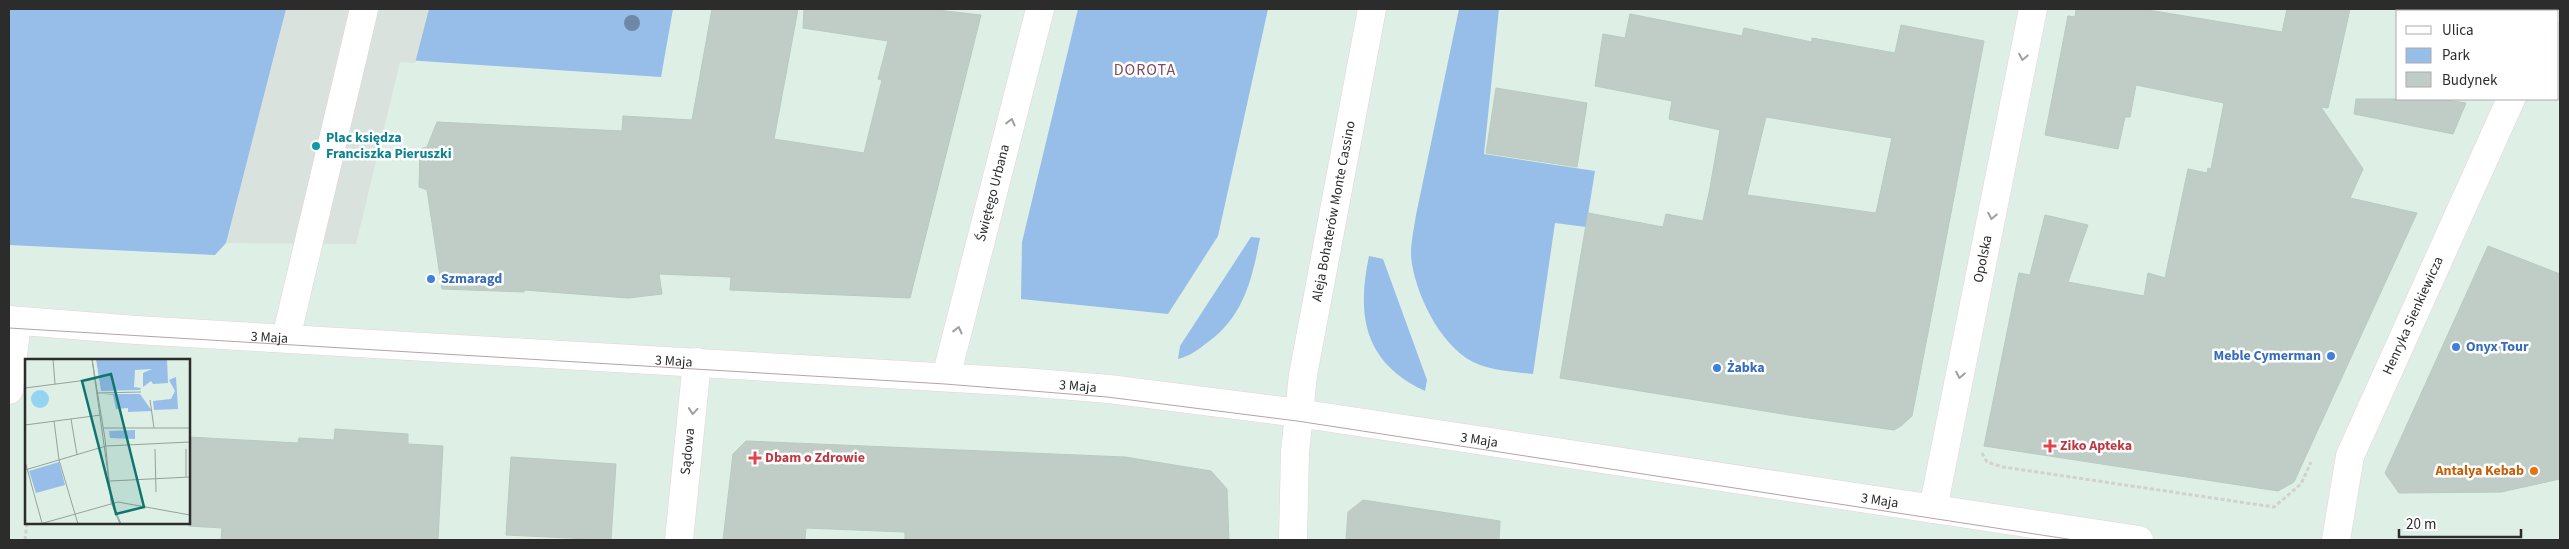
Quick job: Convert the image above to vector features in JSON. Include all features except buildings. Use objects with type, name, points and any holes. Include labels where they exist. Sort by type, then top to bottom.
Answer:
[{"type":"street","points":[[286,338],[364,9]]},
{"type":"street","name":"Świętego Urbana","points":[[946,377],[1040,9]]},
{"type":"street","name":"Aleja Bohaterów Monte Cassino","points":[[1293,540],[1298,413],[1304,366],[1372,9]]},
{"type":"street","name":"Opolska","points":[[1933,509],[2033,9]]},
{"type":"street","name":"Henryka Sienkiewicza","points":[[2336,540],[2350,456],[2511,100]]},
{"type":"street","points":[[9,390],[13,320]]},
{"type":"street","name":"3 Maja","points":[[13,320],[946,377],[1109,389],[1298,413],[2139,540]]},
{"type":"street","name":"Sądowa","points":[[679,540],[698,362]]},
{"type":"path","points":[[1978,445],[1987,462],[2003,467],[2274,507],[2301,484],[2313,457]]},
{"type":"path","points":[[26,540],[27,524]]},
{"type":"green space","points":[[9,9],[301,9],[231,230],[226,243],[215,255],[9,245]]},
{"type":"green space","points":[[418,9],[673,9],[661,77],[406,60]]},
{"type":"green space","points":[[1078,9],[1268,9],[1218,236],[1168,314],[1021,299],[1022,242]]},
{"type":"green space","points":[[1459,9],[1499,9],[1484,154],[1595,171],[1586,227],[1555,223],[1533,374],[1486,367],[1467,358],[1455,349],[1444,337],[1427,308],[1420,293],[1412,264],[1411,245],[1416,215]]},
{"type":"green space","points":[[1251,237],[1260,238],[1250,282],[1238,308],[1220,332],[1194,352],[1178,359],[1180,346]]},
{"type":"green space","points":[[1369,256],[1383,259],[1427,380],[1425,391],[1405,380],[1389,367],[1377,352],[1370,336],[1365,318],[1364,299]]},
{"type":"shaded area","name":"Plac księdza Franciszka Pieruszki","points":[[286,9],[429,9],[415,63],[400,62],[356,244],[226,243]]},
{"type":"tram line","points":[[9,328],[945,384],[1107,397],[1297,421],[2074,540]]},
{"type":"place","name":"Plac księdza Franciszka Pieruszki","points":[[316,146]]},
{"type":"place","name":"Szmaragd","points":[[431,279]]},
{"type":"place","name":"Onyx Tour","points":[[2456,347]]},
{"type":"place","name":"Meble Cymerman","points":[[2331,356]]},
{"type":"place","name":"Żabka","points":[[1717,368]]},
{"type":"place","name":"Ziko Apteka","points":[[2050,446]]},
{"type":"place","name":"Dbam o Zdrowie","points":[[755,458]]},
{"type":"place","name":"Antalya Kebab","points":[[2534,471]]},
{"type":"district","name":"DOROTA","points":[[1145,70]]}]
